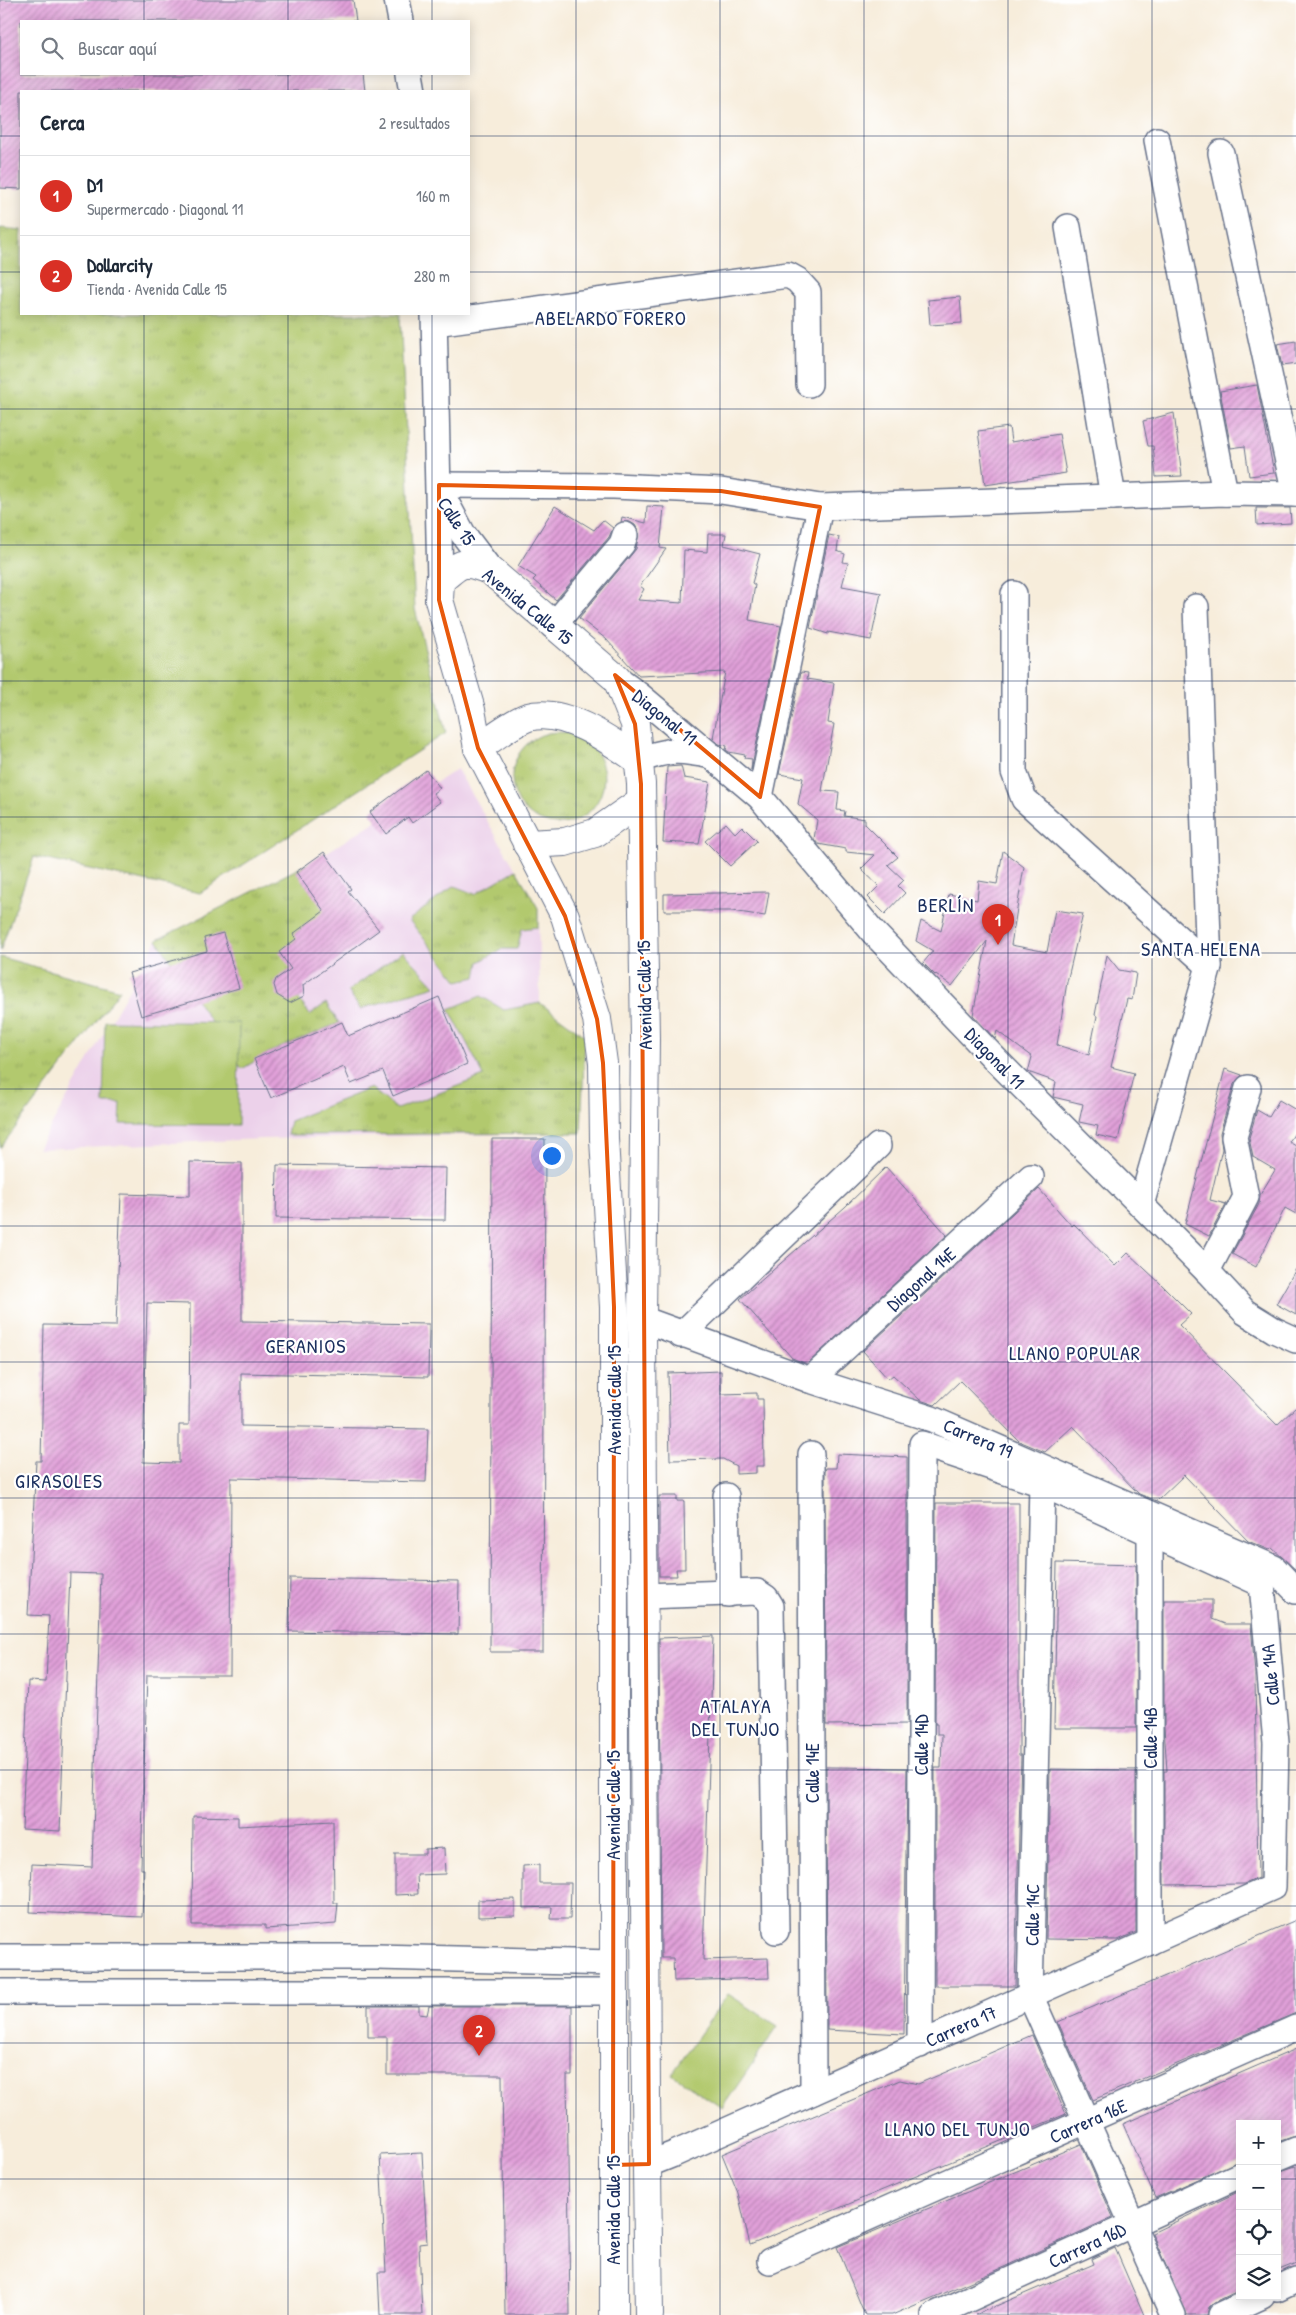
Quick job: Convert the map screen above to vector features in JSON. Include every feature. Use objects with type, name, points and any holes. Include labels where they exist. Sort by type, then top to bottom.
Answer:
[{"type":"main road","name":"Avenida Calle 15","points":[[614,2315],[614,1307],[604,1138],[603,1063],[597,1019],[565,916],[478,748],[471,710],[439,600],[440,581],[457,566],[471,563],[491,570],[553,626],[617,679],[635,724],[641,801],[645,1039],[642,1319],[649,2315]]},
{"type":"main road","points":[[478,748],[528,717],[550,717],[594,730],[638,760]]},
{"type":"main road","points":[[527,844],[565,842],[595,833],[641,801]]},
{"type":"main road","points":[[613,2165],[649,2164]]},
{"type":"street","points":[[397,0],[401,20]]},
{"type":"street","points":[[410,75],[413,90]]},
{"type":"street","points":[[1157,140],[1225,493]]},
{"type":"street","points":[[460,315],[435,318],[439,488],[614,486],[720,491],[820,507],[1225,493],[1296,494],[1220,153]]},
{"type":"street","points":[[1068,227],[1113,497]]},
{"type":"street","points":[[470,314],[788,275],[797,280],[808,292],[809,384]]},
{"type":"street","name":"Calle 15","points":[[439,488],[463,534],[491,570]]},
{"type":"street","name":"Calle 15","points":[[439,488],[440,581]]},
{"type":"street","points":[[760,797],[820,507]]},
{"type":"street","points":[[553,626],[622,544],[625,535]]},
{"type":"street","points":[[1014,594],[1014,772],[1024,799],[1209,966]]},
{"type":"street","points":[[1141,1205],[1209,966],[1196,607]]},
{"type":"street","name":"Diagonal 11","points":[[617,679],[760,797],[874,933],[996,1060],[1207,1271],[1245,1312],[1274,1330],[1296,1340]]},
{"type":"street","name":"Diagonal 11","points":[[638,760],[664,752],[682,750],[712,756]]},
{"type":"street","points":[[1207,1271],[1246,1197],[1234,1137],[1248,1088]]},
{"type":"street","points":[[681,1334],[878,1146]]},
{"type":"street","name":"Diagonal 14E","points":[[810,1380],[1032,1177]]},
{"type":"street","name":"Carrera 19","points":[[642,1319],[810,1380],[932,1418],[1274,1568],[1296,1591]]},
{"type":"street","name":"Calle 14D","points":[[920,2045],[922,1444],[1042,1484]]},
{"type":"street","name":"Calle 14E","points":[[811,1454],[813,2092]]},
{"type":"street","points":[[1042,1484],[1150,1533]]},
{"type":"street","name":"Calle 14C","points":[[1042,1484],[1030,1996],[1173,2315]]},
{"type":"street","points":[[726,1496],[728,1594]]},
{"type":"street","name":"Calle 14A","points":[[1150,1533],[1262,1584],[1276,1743],[1273,1887]]},
{"type":"street","name":"Calle 14B","points":[[1150,1533],[1150,1942]]},
{"type":"street","points":[[644,1596],[757,1592],[766,1598],[771,1606],[776,1931]]},
{"type":"street","name":"Carrera 17","points":[[649,2164],[1273,1887]]},
{"type":"street","points":[[0,1957],[377,1957],[613,1963]]},
{"type":"street","points":[[0,1992],[613,1992]]},
{"type":"street","name":"Carrera 16E","points":[[770,2261],[1296,2028]]},
{"type":"street","points":[[1281,2156],[1296,2150]]},
{"type":"street","name":"Carrera 16D","points":[[934,2315],[1236,2178]]},
{"type":"street","points":[[1281,2287],[1296,2280]]},
{"type":"street","points":[[1221,2315],[1253,2300]]},
{"type":"highlighted area","points":[[439,485],[721,491],[820,507],[760,797],[615,675],[635,724],[641,784],[649,2164],[613,2165],[613,1963],[614,1307],[603,1063],[597,1019],[565,916],[478,748],[439,600]]},
{"type":"shaded area","points":[[457,769],[538,908],[540,1003],[585,1036],[581,1133],[261,1139],[38,1149],[157,940],[315,860]]},
{"type":"green space","points":[[0,228],[20,230],[20,315],[400,315],[415,609],[446,733],[200,893],[34,857],[0,951]]},
{"type":"green space","points":[[558,732],[567,733],[584,740],[596,752],[603,769],[603,787],[596,804],[584,816],[567,823],[558,824],[549,823],[532,816],[520,804],[513,787],[512,778],[513,769],[520,752],[532,740],[549,733]]},
{"type":"green space","points":[[315,860],[351,904],[299,965],[284,978],[310,1015],[326,1003],[339,1023],[270,1052],[242,1069],[157,940]]},
{"type":"green space","points":[[516,870],[538,908],[538,927],[522,929],[517,949],[502,949],[479,962],[476,977],[458,981],[409,920],[454,886],[475,894]]},
{"type":"green space","points":[[403,951],[435,986],[360,1009],[348,991]]},
{"type":"green space","points":[[0,957],[120,990],[0,1148]]},
{"type":"green space","points":[[481,996],[504,1010],[540,1003],[585,1036],[581,1133],[287,1135],[290,1121],[371,1088],[397,1109],[484,1076],[449,1009]]},
{"type":"green space","points":[[105,1021],[239,1023],[238,1125],[120,1124],[121,1103],[103,1103]]},
{"type":"green space","points":[[728,1994],[778,2026],[722,2108],[672,2074]]},
{"type":"building","points":[[0,0],[353,0],[356,20],[20,20],[20,75],[363,75],[365,90],[20,90],[20,189],[0,188]]},
{"type":"building","points":[[960,297],[962,323],[930,325],[928,300]]},
{"type":"building","points":[[1296,341],[1296,364],[1282,366],[1277,344]]},
{"type":"building","points":[[1257,385],[1274,473],[1249,476],[1245,446],[1231,448],[1220,391]]},
{"type":"building","points":[[1174,413],[1182,476],[1156,477],[1153,446],[1148,446],[1143,421]]},
{"type":"building","points":[[1009,427],[1011,442],[1059,434],[1066,473],[985,485],[978,431]]},
{"type":"building","points":[[555,506],[594,530],[603,520],[613,528],[609,537],[556,600],[533,580],[536,577],[518,566]]},
{"type":"building","points":[[647,506],[664,507],[660,548],[666,549],[640,586],[644,589],[638,600],[682,603],[684,550],[707,552],[708,534],[726,534],[724,545],[760,554],[752,583],[755,585],[749,620],[781,626],[751,770],[752,759],[744,758],[745,755],[729,752],[726,750],[727,746],[719,744],[713,738],[725,672],[639,676],[606,639],[579,618],[636,549],[639,532],[635,525],[630,522],[621,522],[622,517],[646,523]]},
{"type":"building","points":[[1256,508],[1290,508],[1291,523],[1257,525]]},
{"type":"building","points":[[829,535],[839,537],[837,551],[845,554],[843,562],[848,563],[842,586],[881,593],[871,640],[828,632],[828,634],[810,628]]},
{"type":"building","points":[[801,672],[808,673],[807,679],[834,683],[828,723],[834,724],[822,791],[839,792],[837,810],[845,811],[844,816],[865,819],[865,824],[898,857],[888,865],[904,880],[898,886],[905,893],[885,914],[868,897],[879,886],[861,869],[875,855],[846,852],[846,849],[818,844],[814,839],[817,820],[798,804],[803,778],[779,774]]},
{"type":"building","points":[[681,766],[684,778],[710,782],[699,844],[663,842],[667,767]]},
{"type":"building","points":[[426,770],[440,788],[433,793],[440,802],[412,823],[408,817],[386,834],[370,812]]},
{"type":"building","points":[[726,823],[735,833],[742,826],[757,841],[730,866],[705,841]]},
{"type":"building","points":[[1003,851],[1024,867],[1011,945],[1047,952],[1055,910],[1083,914],[1067,982],[1057,1045],[1089,1055],[1107,955],[1119,970],[1136,973],[1132,1000],[1127,999],[1111,1067],[1134,1073],[1118,1140],[1096,1135],[1098,1126],[1079,1122],[1083,1104],[1053,1097],[1056,1082],[1028,1072],[1032,1057],[997,1031],[995,1039],[973,1015],[987,941],[952,986],[935,975],[923,963],[933,951],[916,941],[921,921],[941,931],[949,894],[977,900],[979,881],[997,884]]},
{"type":"building","points":[[324,852],[351,889],[348,891],[379,930],[303,985],[304,996],[290,1003],[277,995],[274,985],[276,979],[291,969],[279,952],[296,939],[293,934],[324,911],[296,872]]},
{"type":"building","points":[[769,892],[765,916],[732,911],[664,911],[664,894]]},
{"type":"building","points":[[223,933],[239,988],[141,1016],[129,973],[207,951],[204,938]]},
{"type":"building","points":[[439,997],[467,1064],[393,1096],[383,1071],[351,1084],[344,1067],[271,1098],[254,1059],[342,1022],[348,1036]]},
{"type":"building","points":[[1225,1069],[1242,1075],[1234,1084],[1220,1133],[1222,1149],[1210,1200],[1226,1204],[1209,1236],[1185,1224]]},
{"type":"building","points":[[1279,1100],[1296,1110],[1296,1131],[1289,1142],[1296,1146],[1296,1214],[1285,1208],[1256,1267],[1232,1254],[1259,1204],[1260,1195],[1275,1170],[1253,1157],[1249,1138],[1257,1110],[1269,1117]]},
{"type":"building","points":[[492,1139],[545,1139],[543,1652],[490,1652]]},
{"type":"building","points":[[190,1162],[242,1163],[242,1321],[429,1324],[428,1377],[241,1373],[241,1426],[428,1429],[426,1482],[231,1478],[230,1675],[147,1675],[141,1869],[144,1869],[142,1917],[30,1912],[32,1864],[92,1867],[101,1574],[70,1573],[60,1831],[22,1829],[28,1681],[46,1682],[49,1616],[28,1615],[36,1461],[41,1461],[44,1325],[116,1326],[121,1194],[190,1196]],"holes":[[[147,1303],[190,1304],[189,1425],[179,1425],[179,1463],[143,1462]]]},
{"type":"building","points":[[277,1165],[446,1168],[445,1220],[276,1218]]},
{"type":"building","points":[[886,1167],[947,1235],[807,1364],[792,1358],[740,1299],[845,1207]]},
{"type":"building","points":[[1039,1189],[1072,1226],[1074,1224],[1115,1266],[1128,1253],[1161,1284],[1191,1314],[1179,1325],[1277,1425],[1296,1407],[1296,1570],[1272,1548],[1270,1550],[1248,1541],[1184,1475],[1157,1501],[1139,1494],[1073,1426],[1045,1452],[1019,1441],[960,1381],[935,1405],[920,1400],[893,1375],[888,1379],[863,1351]]},
{"type":"building","points":[[1296,1269],[1296,1315],[1276,1304]]},
{"type":"building","points":[[721,1371],[721,1394],[757,1393],[757,1399],[763,1399],[764,1466],[756,1466],[756,1473],[736,1474],[736,1466],[723,1459],[670,1460],[668,1373]]},
{"type":"building","points":[[837,1454],[907,1457],[907,1724],[826,1725],[825,1472],[826,1468],[836,1468]]},
{"type":"building","points":[[659,1496],[677,1496],[677,1501],[684,1501],[685,1569],[676,1569],[677,1576],[659,1576]]},
{"type":"building","points":[[936,1503],[1019,1503],[1019,1755],[1021,1755],[1015,1986],[935,1986],[935,1768],[941,1768],[942,1734],[937,1734],[937,1724],[935,1724]]},
{"type":"building","points":[[1057,1563],[1136,1565],[1136,1728],[1054,1728]]},
{"type":"building","points":[[290,1578],[459,1581],[458,1634],[289,1631]]},
{"type":"building","points":[[1164,1600],[1212,1600],[1212,1619],[1225,1624],[1251,1624],[1255,1674],[1258,1878],[1245,1884],[1164,1885],[1164,1771],[1167,1771],[1164,1727]]},
{"type":"building","points":[[713,1636],[703,1960],[768,1958],[769,1978],[674,1981],[673,1958],[661,1958],[659,1638]]},
{"type":"building","points":[[826,1767],[907,1768],[904,2034],[827,2030]]},
{"type":"building","points":[[1050,1769],[1136,1770],[1136,1932],[1118,1940],[1046,1939]]},
{"type":"building","points":[[193,1816],[238,1817],[238,1826],[333,1821],[334,1903],[338,1903],[336,1924],[265,1929],[265,1925],[192,1925]]},
{"type":"building","points":[[444,1848],[445,1874],[417,1875],[418,1894],[395,1895],[395,1854],[425,1854],[425,1849]]},
{"type":"building","points":[[539,1865],[539,1883],[571,1883],[570,1919],[551,1919],[552,1907],[523,1908],[523,1866]]},
{"type":"building","points":[[515,1899],[515,1916],[478,1917],[478,1900]]},
{"type":"building","points":[[1296,1920],[1296,2013],[1093,2100],[1058,2022]]},
{"type":"building","points":[[368,2006],[419,2006],[419,2014],[427,2015],[429,2006],[572,2006],[572,2075],[567,2075],[570,2315],[505,2315],[502,2075],[387,2075],[387,2037],[368,2037]]},
{"type":"building","points":[[1032,2035],[1066,2114],[750,2245],[738,2193],[722,2154],[900,2080],[918,2084]]},
{"type":"building","points":[[1296,2049],[1296,2136],[1281,2141],[1281,2120],[1236,2120],[1236,2163],[1155,2198],[1123,2124]]},
{"type":"building","points":[[1081,2144],[1113,2217],[993,2272],[892,2315],[865,2315],[837,2247]]},
{"type":"building","points":[[422,2153],[427,2243],[419,2244],[422,2315],[380,2315],[378,2272],[386,2272],[380,2155]]},
{"type":"building","points":[[1296,2166],[1296,2263],[1281,2269],[1281,2210],[1281,2171]]},
{"type":"building","points":[[1236,2193],[1236,2292],[1215,2302],[1209,2307],[1207,2315],[1187,2315],[1152,2233]]},
{"type":"building","points":[[1115,2248],[1144,2315],[975,2315],[1094,2264],[1092,2259]]},
{"type":"place","name":"D1","points":[[998,945]]},
{"type":"place","name":"Dollarcity","points":[[479,2056]]},
{"type":"district","name":"ABELARDO FORERO","points":[[611,318]]},
{"type":"district","name":"BERLÍN","points":[[946,905]]},
{"type":"district","name":"SANTA HELENA","points":[[1201,949]]},
{"type":"district","name":"GERANIOS","points":[[306,1346]]},
{"type":"district","name":"LLANO POPULAR","points":[[1075,1353]]},
{"type":"district","name":"GIRASOLES","points":[[59,1481]]},
{"type":"district","name":"ATALAYA DEL TUNJO","points":[[736,1718]]},
{"type":"district","name":"LLANO DEL TUNJO","points":[[958,2129]]}]
